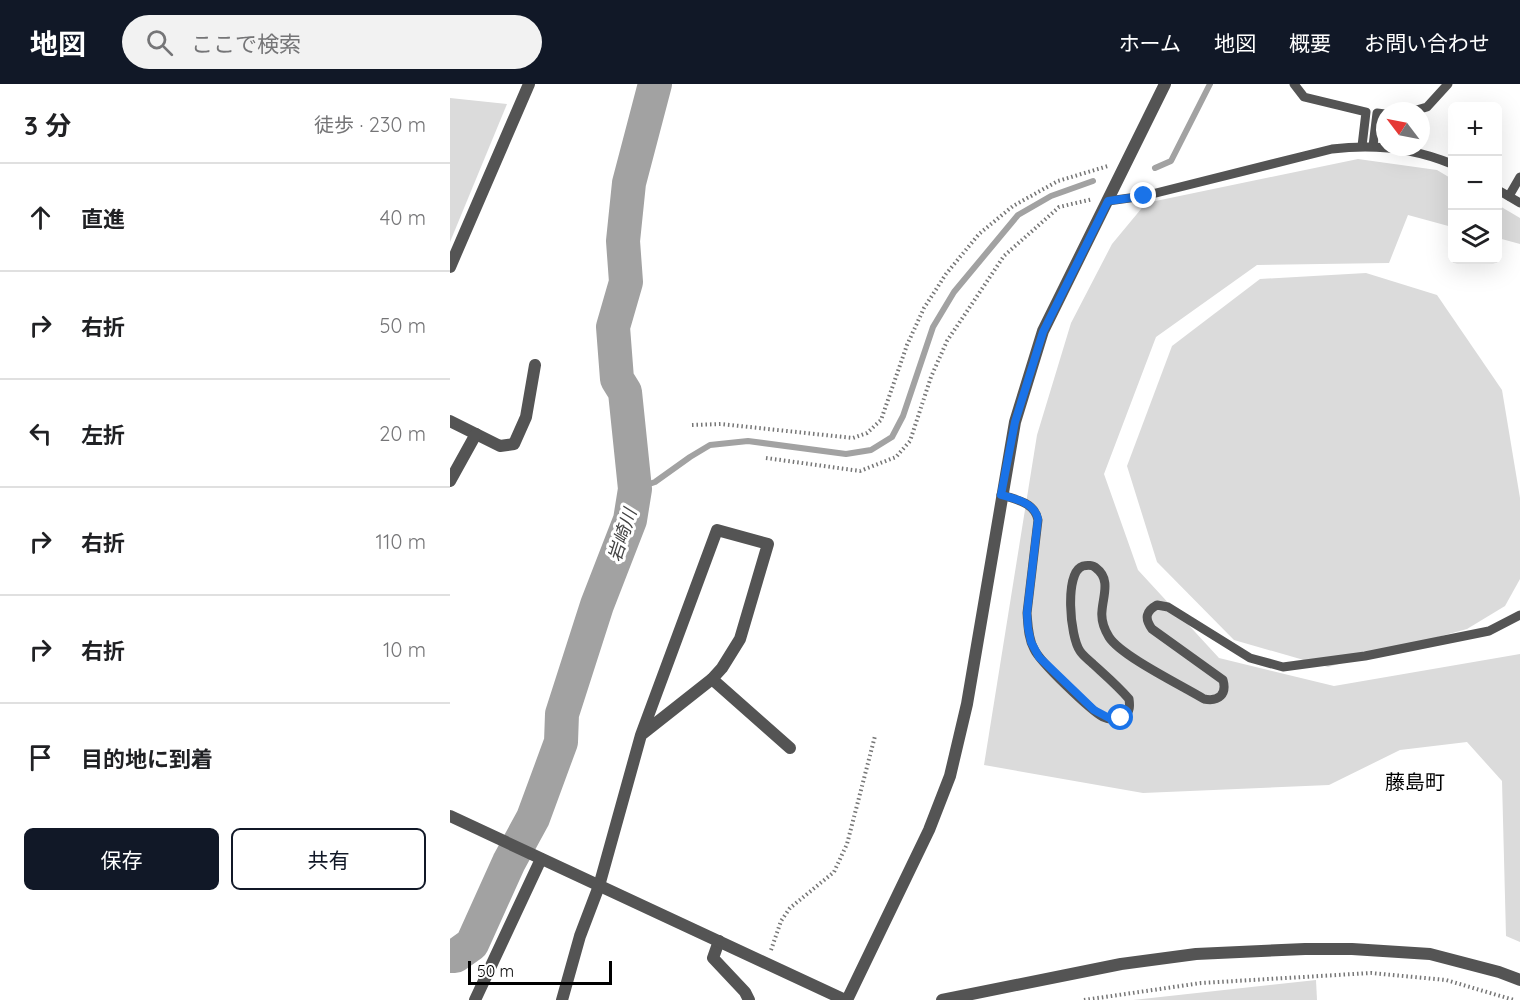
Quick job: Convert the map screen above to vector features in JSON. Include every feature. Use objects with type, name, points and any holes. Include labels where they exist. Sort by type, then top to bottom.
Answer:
[{"type":"street","points":[[450,267],[530,84]]},
{"type":"street","points":[[450,816],[846,1000],[929,830],[950,776],[967,704],[1015,422],[1043,332],[1165,84]]},
{"type":"street","points":[[450,421],[500,446],[514,444],[526,417],[535,365]]},
{"type":"street","points":[[450,481],[476,434]]},
{"type":"street","points":[[562,1000],[580,936],[599,886],[641,735],[717,530],[768,544],[740,639],[722,668],[712,679],[641,735]]},
{"type":"street","points":[[712,679],[790,748]]},
{"type":"street","points":[[475,1000],[538,858]]},
{"type":"street","points":[[719,942],[713,958],[745,992],[749,1000]]},
{"type":"street","points":[[942,1000],[1121,963],[1196,954],[1305,950],[1352,949],[1430,954],[1498,972],[1520,981]]},
{"type":"lane","points":[[1294,84],[1304,97],[1366,112],[1362,146]]},
{"type":"lane","points":[[1430,104],[1448,84]]},
{"type":"lane","points":[[1373,146],[1376,121]]},
{"type":"lane","points":[[1108,201],[1144,196],[1332,149],[1373,146],[1411,152],[1448,163]]},
{"type":"lane","points":[[1509,196],[1520,177]]},
{"type":"lane","points":[[1502,192],[1520,203]]},
{"type":"lane","points":[[1001,495],[1017,499],[1037,512],[1027,613],[1028,628],[1034,650],[1094,710],[1111,719],[1126,715],[1130,707],[1129,699],[1080,652],[1075,641],[1070,599],[1076,570],[1084,566],[1090,565],[1098,569],[1103,578],[1106,587],[1102,610],[1103,624],[1112,642],[1134,658],[1204,699],[1211,700],[1219,699],[1224,693],[1226,688],[1223,680],[1152,629],[1147,616],[1150,609],[1157,605],[1168,607],[1250,658],[1283,667],[1365,656],[1489,631],[1520,615]]},
{"type":"path","points":[[692,425],[721,424],[853,438],[867,433],[881,420],[907,345],[924,308],[946,274],[979,234],[1013,206],[1058,181],[1108,166]]},
{"type":"path","points":[[766,458],[860,471],[896,457],[910,441],[930,377],[947,341],[1004,256],[1059,207],[1092,198],[1108,201]]},
{"type":"path","points":[[764,963],[772,950],[781,921],[790,908],[834,872],[847,844],[875,736]]},
{"type":"path","points":[[1084,1000],[1201,983],[1371,973],[1446,980],[1514,1000]]},
{"type":"shaded area","points":[[450,98],[507,104],[450,242]]},
{"type":"shaded area","points":[[1358,159],[1437,170],[1448,177],[1448,226],[1408,215],[1389,263],[1257,265],[1156,337],[1104,474],[1138,570],[1219,658],[1334,686],[1520,654],[1520,942],[1506,936],[1502,781],[1467,742],[1400,750],[1329,785],[1143,793],[984,765],[1037,435],[1071,323],[1112,244],[1146,203]]},
{"type":"shaded area","points":[[1502,207],[1520,218],[1520,244],[1502,239]]},
{"type":"shaded area","points":[[1366,273],[1437,295],[1502,390],[1520,498],[1520,579],[1505,606],[1467,629],[1328,667],[1234,640],[1157,562],[1127,466],[1172,346],[1260,279]]},
{"type":"shaded area","points":[[1316,980],[1317,1000],[1133,1000]]},
{"type":"waterway","name":"岩崎川","points":[[450,956],[455,956],[472,944],[509,862],[533,818],[561,742],[562,714],[597,605],[630,520],[635,489],[625,392],[617,379],[613,327],[626,282],[623,241],[629,183],[655,84]]},
{"type":"waterway","points":[[1155,168],[1171,161],[1210,84]]},
{"type":"waterway","points":[[635,489],[655,482],[710,445],[748,441],[846,454],[871,450],[892,437],[903,416],[933,327],[954,292],[1018,215],[1051,196],[1093,181]]},
{"type":"district","name":"藤島町","points":[[1415,781]]},
{"type":"route","points":[[1121,718],[1104,717],[1094,710],[1034,650],[1028,628],[1027,613],[1037,512],[1017,499],[1001,495],[1015,422],[1043,332],[1108,201],[1144,196]]}]
